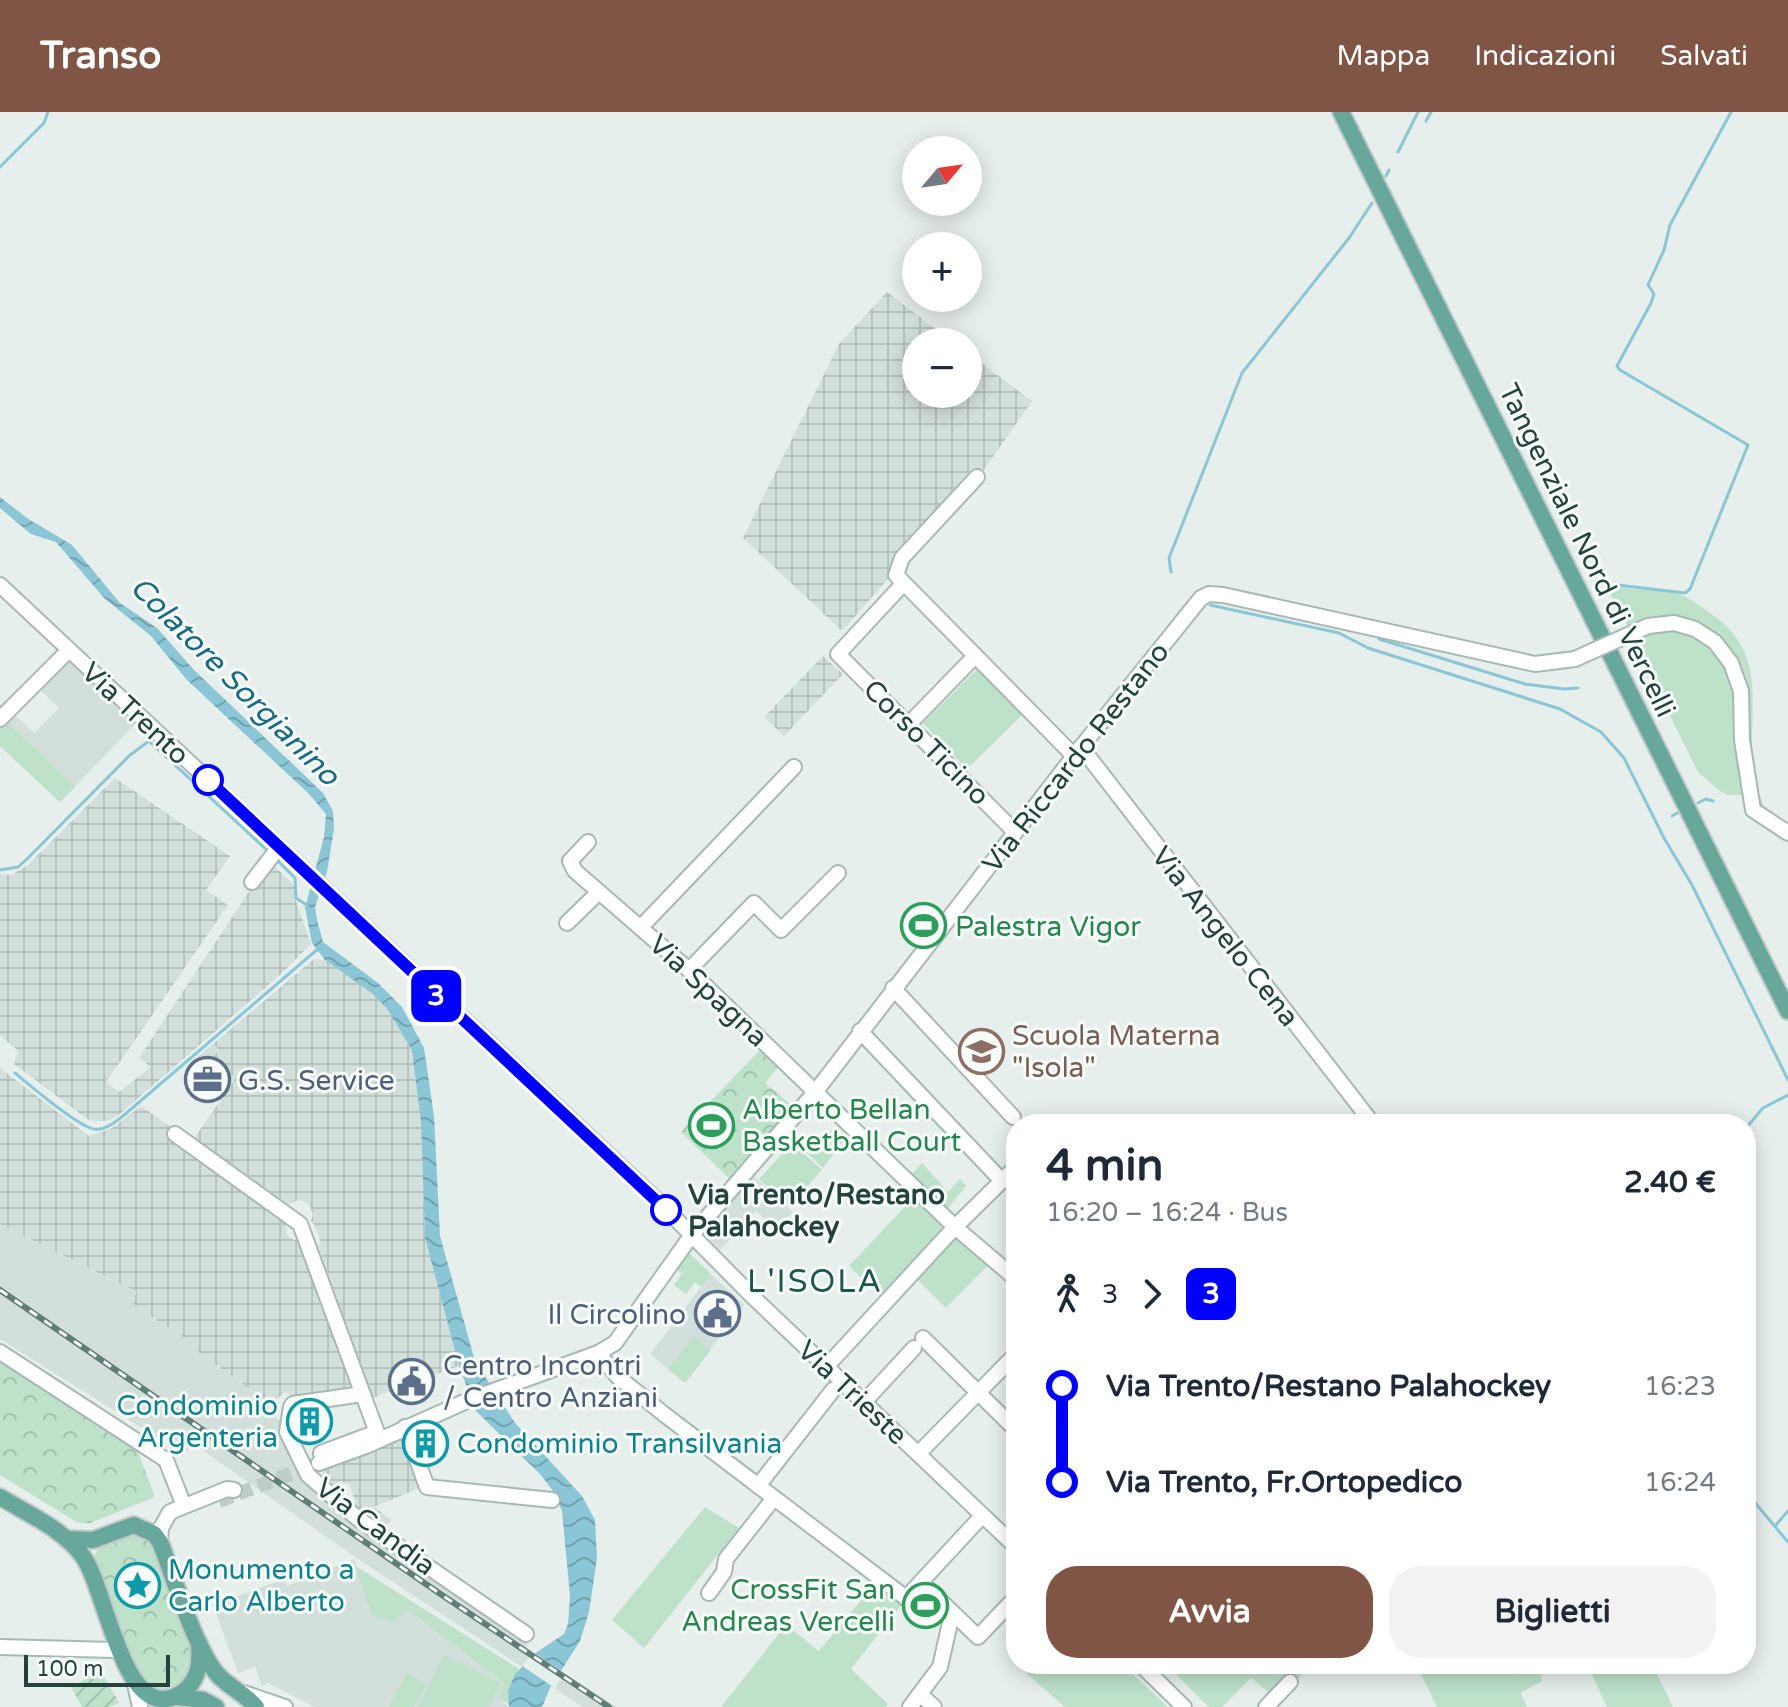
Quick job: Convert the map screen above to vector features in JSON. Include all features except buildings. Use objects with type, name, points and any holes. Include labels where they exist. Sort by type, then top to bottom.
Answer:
[{"type":"main road","name":"Tangenziale Nord di Vercelli","points":[[1341,112],[1788,1011]]},
{"type":"main road","points":[[0,1497],[67,1539],[90,1569],[119,1648],[135,1684],[144,1693],[172,1702],[203,1700],[216,1707]]},
{"type":"main road","points":[[67,1539],[99,1538],[134,1525],[140,1525],[154,1534],[160,1542],[199,1643],[218,1674],[256,1707]]},
{"type":"main road","points":[[90,1569],[90,1552],[99,1538]]},
{"type":"main road","points":[[172,1702],[194,1680],[200,1660],[199,1643]]},
{"type":"street","points":[[903,584],[896,575],[902,558],[977,477]]},
{"type":"street","name":"Corso Ticino","points":[[903,584],[838,654],[1015,832]]},
{"type":"street","name":"Via Angelo Cena","points":[[903,584],[1078,752],[1365,1114]]},
{"type":"street","name":"Via Trento","points":[[0,585],[273,853],[306,873],[691,1236]]},
{"type":"street","name":"Via Riccardo Restano","points":[[319,1463],[366,1446],[471,1399],[598,1353],[615,1343],[691,1236],[816,1091],[1078,752],[1201,598],[1209,594],[1535,664],[1575,659],[1648,626],[1674,623],[1695,629],[1715,642],[1731,663],[1741,691],[1742,740],[1753,810],[1788,833]]},
{"type":"street","points":[[0,719],[69,650]]},
{"type":"street","points":[[909,724],[975,656]]},
{"type":"street","points":[[641,927],[794,767]]},
{"type":"street","name":"Via Spagna","points":[[588,842],[570,861],[575,871],[689,970],[955,1227],[1006,1268]]},
{"type":"street","points":[[252,882],[273,853]]},
{"type":"street","points":[[689,970],[754,903],[781,930],[838,873]]},
{"type":"street","points":[[567,923],[599,892]]},
{"type":"street","points":[[893,988],[1010,1114]]},
{"type":"street","points":[[860,1031],[1002,1181]]},
{"type":"street","points":[[175,1134],[300,1224],[378,1438]]},
{"type":"street","points":[[826,1367],[955,1227],[1006,1177]]},
{"type":"street","name":"Via Trieste","points":[[691,1236],[1006,1538]]},
{"type":"street","points":[[864,1402],[918,1343],[979,1393],[1006,1420]]},
{"type":"street","points":[[0,1352],[166,1460],[184,1506]]},
{"type":"street","points":[[598,1353],[618,1377],[906,1598],[982,1516]]},
{"type":"street","points":[[918,1454],[1006,1365]]},
{"type":"street","points":[[758,1486],[833,1390]]},
{"type":"street","name":"Via Candia","points":[[363,1394],[293,1404],[287,1432],[308,1475],[357,1518],[526,1634]]},
{"type":"street","points":[[405,1427],[427,1487],[552,1500]]},
{"type":"street","name":"Via Riccardo Restano","points":[[301,1461],[352,1440],[369,1435],[378,1438]]},
{"type":"street","points":[[160,1542],[161,1528],[170,1512],[227,1489],[234,1490]]},
{"type":"street","points":[[709,1593],[724,1572],[726,1559],[774,1498]]},
{"type":"street","points":[[140,1525],[165,1522],[219,1501]]},
{"type":"street","points":[[922,1583],[978,1637],[1006,1608]]},
{"type":"street","points":[[910,1707],[940,1667],[952,1614]]},
{"type":"street","points":[[0,1647],[119,1648]]},
{"type":"street","points":[[1150,1674],[1184,1707]]},
{"type":"street","points":[[1266,1707],[1290,1682]]},
{"type":"street","points":[[135,1684],[140,1707]]},
{"type":"street","points":[[238,1691],[285,1707]]},
{"type":"street","points":[[920,1694],[934,1707]]},
{"type":"shaded area","points":[[887,292],[902,303],[902,312],[913,312],[935,328],[902,328],[902,408],[982,408],[982,364],[1032,401],[981,474],[969,472],[898,553],[888,579],[842,631],[743,538],[839,344]]},
{"type":"shaded area","points":[[823,656],[843,674],[784,736],[764,717]]},
{"type":"shaded area","points":[[68,660],[135,724],[60,802],[0,746],[0,727],[14,714],[34,733],[59,708],[39,689]]},
{"type":"shaded area","points":[[115,778],[230,856],[206,890],[228,905],[106,1082],[119,1092],[151,1067],[139,1058],[264,869],[273,865],[295,886],[295,898],[311,944],[280,975],[120,1114],[107,1121],[90,1121],[14,1064],[18,1051],[0,1035],[0,874],[11,875],[28,865]]},
{"type":"shaded area","points":[[314,959],[325,960],[373,994],[388,1010],[412,1052],[421,1122],[425,1238],[459,1366],[426,1378],[421,1367],[395,1378],[399,1388],[373,1398],[318,1245],[321,1243],[311,1221],[313,1214],[308,1203],[299,1200],[288,1204],[193,1140],[236,1078],[211,1060],[219,1049],[213,1044]]},
{"type":"shaded area","points":[[213,1044],[219,1048],[211,1061],[236,1078],[222,1098],[189,1076],[197,1065],[193,1061]]},
{"type":"shaded area","points":[[0,1068],[89,1136],[112,1128],[141,1106],[172,1128],[170,1138],[288,1222],[287,1235],[294,1240],[300,1238],[356,1392],[303,1399],[285,1392],[271,1404],[190,1346],[192,1343],[131,1303],[137,1292],[0,1224]]},
{"type":"shaded area","points":[[754,1176],[793,1212],[777,1230],[756,1211],[720,1250],[704,1233]]},
{"type":"shaded area","points":[[0,1224],[138,1293],[132,1303],[192,1343],[191,1347],[271,1404],[267,1411],[281,1421],[277,1431],[285,1448],[308,1478],[376,1539],[529,1640],[526,1648],[617,1707],[583,1707],[358,1559],[195,1445],[187,1452],[163,1441],[0,1339]]},
{"type":"shaded area","points":[[711,1274],[744,1305],[685,1383],[650,1354]]},
{"type":"shaded area","points":[[401,1439],[419,1488],[374,1507],[391,1520],[386,1527],[352,1506],[356,1503],[349,1484],[340,1481],[329,1490],[321,1468]]},
{"type":"shaded area","points":[[354,1559],[371,1614],[408,1610],[504,1683],[498,1697],[509,1707],[315,1707],[268,1683],[262,1686],[255,1667],[238,1673],[213,1605],[284,1579],[287,1586]]},
{"type":"green space","points":[[1602,578],[1629,588],[1679,594],[1707,610],[1729,629],[1742,646],[1752,684],[1753,770],[1768,816],[1755,801],[1744,689],[1696,625],[1629,629]]},
{"type":"green space","points":[[1674,627],[1715,648],[1730,671],[1737,705],[1744,795],[1729,795],[1720,791],[1698,772],[1631,638],[1648,631]]},
{"type":"green space","points":[[979,667],[1024,713],[967,769],[923,723]]},
{"type":"green space","points":[[6,721],[75,787],[60,802],[0,746],[0,727]]},
{"type":"green space","points":[[762,1048],[779,1066],[765,1083],[794,1107],[732,1181],[681,1132]]},
{"type":"green space","points":[[833,1128],[844,1139],[823,1168],[804,1150],[809,1144],[816,1148]]},
{"type":"green space","points":[[792,1143],[822,1170],[789,1206],[759,1179]]},
{"type":"green space","points":[[922,1163],[948,1192],[960,1179],[966,1186],[947,1209],[912,1174]]},
{"type":"green space","points":[[915,1196],[947,1226],[882,1297],[849,1266]]},
{"type":"green space","points":[[955,1235],[989,1264],[946,1308],[915,1277]]},
{"type":"green space","points":[[688,1252],[711,1274],[701,1287],[695,1282],[686,1294],[674,1285],[682,1273],[676,1269]]},
{"type":"green space","points":[[694,1336],[711,1350],[685,1383],[668,1369]]},
{"type":"green space","points":[[0,1357],[136,1447],[155,1497],[90,1523],[78,1523],[0,1475]]},
{"type":"green space","points":[[705,1507],[739,1528],[644,1648],[612,1620]]},
{"type":"green space","points":[[128,1532],[138,1533],[153,1541],[195,1647],[188,1685],[159,1693],[134,1670],[94,1560],[102,1544]]},
{"type":"green space","points":[[354,1565],[519,1669],[508,1692],[509,1704],[498,1697],[504,1683],[408,1610],[392,1622],[371,1614]]},
{"type":"green space","points":[[877,1581],[902,1604],[851,1669],[888,1704],[885,1707],[721,1707],[786,1625],[819,1651]]},
{"type":"green space","points":[[444,1655],[501,1683],[489,1707],[418,1707]]},
{"type":"green space","points":[[101,1671],[119,1703],[110,1707],[82,1707],[71,1687]]},
{"type":"green space","points":[[407,1673],[426,1684],[414,1707],[389,1707]]},
{"type":"green space","points":[[1027,1674],[1133,1674],[1168,1707],[1065,1707]]},
{"type":"green space","points":[[1176,1674],[1303,1674],[1278,1700],[1251,1678],[1222,1707],[1209,1707]]},
{"type":"green space","points":[[1421,1674],[1512,1674],[1527,1707],[1437,1707]]},
{"type":"green space","points":[[1511,1674],[1542,1674],[1542,1681],[1520,1693]]},
{"type":"green space","points":[[1592,1674],[1657,1674],[1673,1707],[1607,1707]]},
{"type":"water","points":[[0,497],[27,518],[72,545],[120,603],[157,628],[194,670],[323,793],[333,811],[334,829],[327,872],[315,907],[317,920],[323,942],[378,983],[402,1007],[424,1048],[434,1116],[440,1236],[475,1361],[515,1423],[582,1496],[595,1520],[597,1558],[589,1612],[580,1641],[550,1688],[542,1707],[509,1707],[508,1692],[515,1674],[537,1652],[564,1634],[568,1624],[570,1596],[562,1511],[553,1491],[540,1474],[476,1411],[459,1366],[425,1238],[421,1122],[412,1051],[388,1010],[373,994],[325,960],[312,943],[305,908],[324,837],[326,814],[308,793],[186,679],[151,636],[104,598],[56,542],[31,534],[0,508]]},
{"type":"pier","points":[[533,1652],[564,1673],[555,1688],[522,1666]]},
{"type":"waterway","points":[[0,167],[44,123],[48,112]]},
{"type":"waterway","points":[[1398,152],[1418,112]]},
{"type":"waterway","points":[[1426,121],[1431,112]]},
{"type":"waterway","points":[[1612,587],[1618,585],[1685,593],[1690,589],[1748,445],[1617,366],[1651,303],[1654,294],[1648,285],[1664,250],[1670,225],[1731,112]]},
{"type":"waterway","points":[[1386,176],[1389,170]]},
{"type":"waterway","points":[[1171,572],[1169,558],[1242,373],[1349,238],[1372,203]]},
{"type":"waterway","points":[[1210,605],[1339,633],[1368,648],[1560,709],[1601,732],[1624,758],[1664,838],[1692,885],[1788,1080]]},
{"type":"waterway","points":[[1379,639],[1525,684],[1578,688]]},
{"type":"waterway","points":[[0,870],[18,867],[130,755],[149,741],[269,852]]},
{"type":"waterway","points":[[1698,803],[1706,799],[1713,801]]},
{"type":"waterway","points":[[1672,816],[1677,813]]},
{"type":"waterway","points":[[277,860],[295,878],[296,898],[308,906]]},
{"type":"waterway","points":[[15,1073],[77,1121],[94,1129],[106,1127],[123,1116],[319,948]]},
{"type":"waterway","points":[[1756,1116],[1763,1108],[1788,1095]]},
{"type":"waterway","points":[[1756,1504],[1788,1542]]},
{"type":"waterway","points":[[1775,1526],[1788,1511]]},
{"type":"tunnel","points":[[219,1501],[319,1463]]},
{"type":"railway","points":[[0,1290],[609,1707]]},
{"type":"bus line","name":"3","points":[[208,780],[666,1210]]},
{"type":"place","name":"Palestra Vigor","points":[[924,926]]},
{"type":"place","name":"Scuola Materna \"Isola\"","points":[[981,1051]]},
{"type":"place","name":"G.S. Service","points":[[207,1080]]},
{"type":"place","name":"Alberto Bellan Basketball Court","points":[[711,1125]]},
{"type":"place","name":"Via Trento/Restano Palahockey","points":[[666,1210]]},
{"type":"place","name":"Il Circolino","points":[[717,1314]]},
{"type":"place","name":"Centro Incontri / Centro Anziani","points":[[412,1381]]},
{"type":"place","name":"Condominio Argenteria","points":[[309,1421]]},
{"type":"place","name":"Condominio Transilvania","points":[[426,1443]]},
{"type":"place","name":"Monumento a Carlo Alberto","points":[[137,1585]]},
{"type":"place","name":"CrossFit San Andreas Vercelli","points":[[926,1605]]},
{"type":"district","name":"L'ISOLA","points":[[815,1281]]},
{"type":"water label","name":"Colatore Sorgianino","points":[[235,681]]}]
